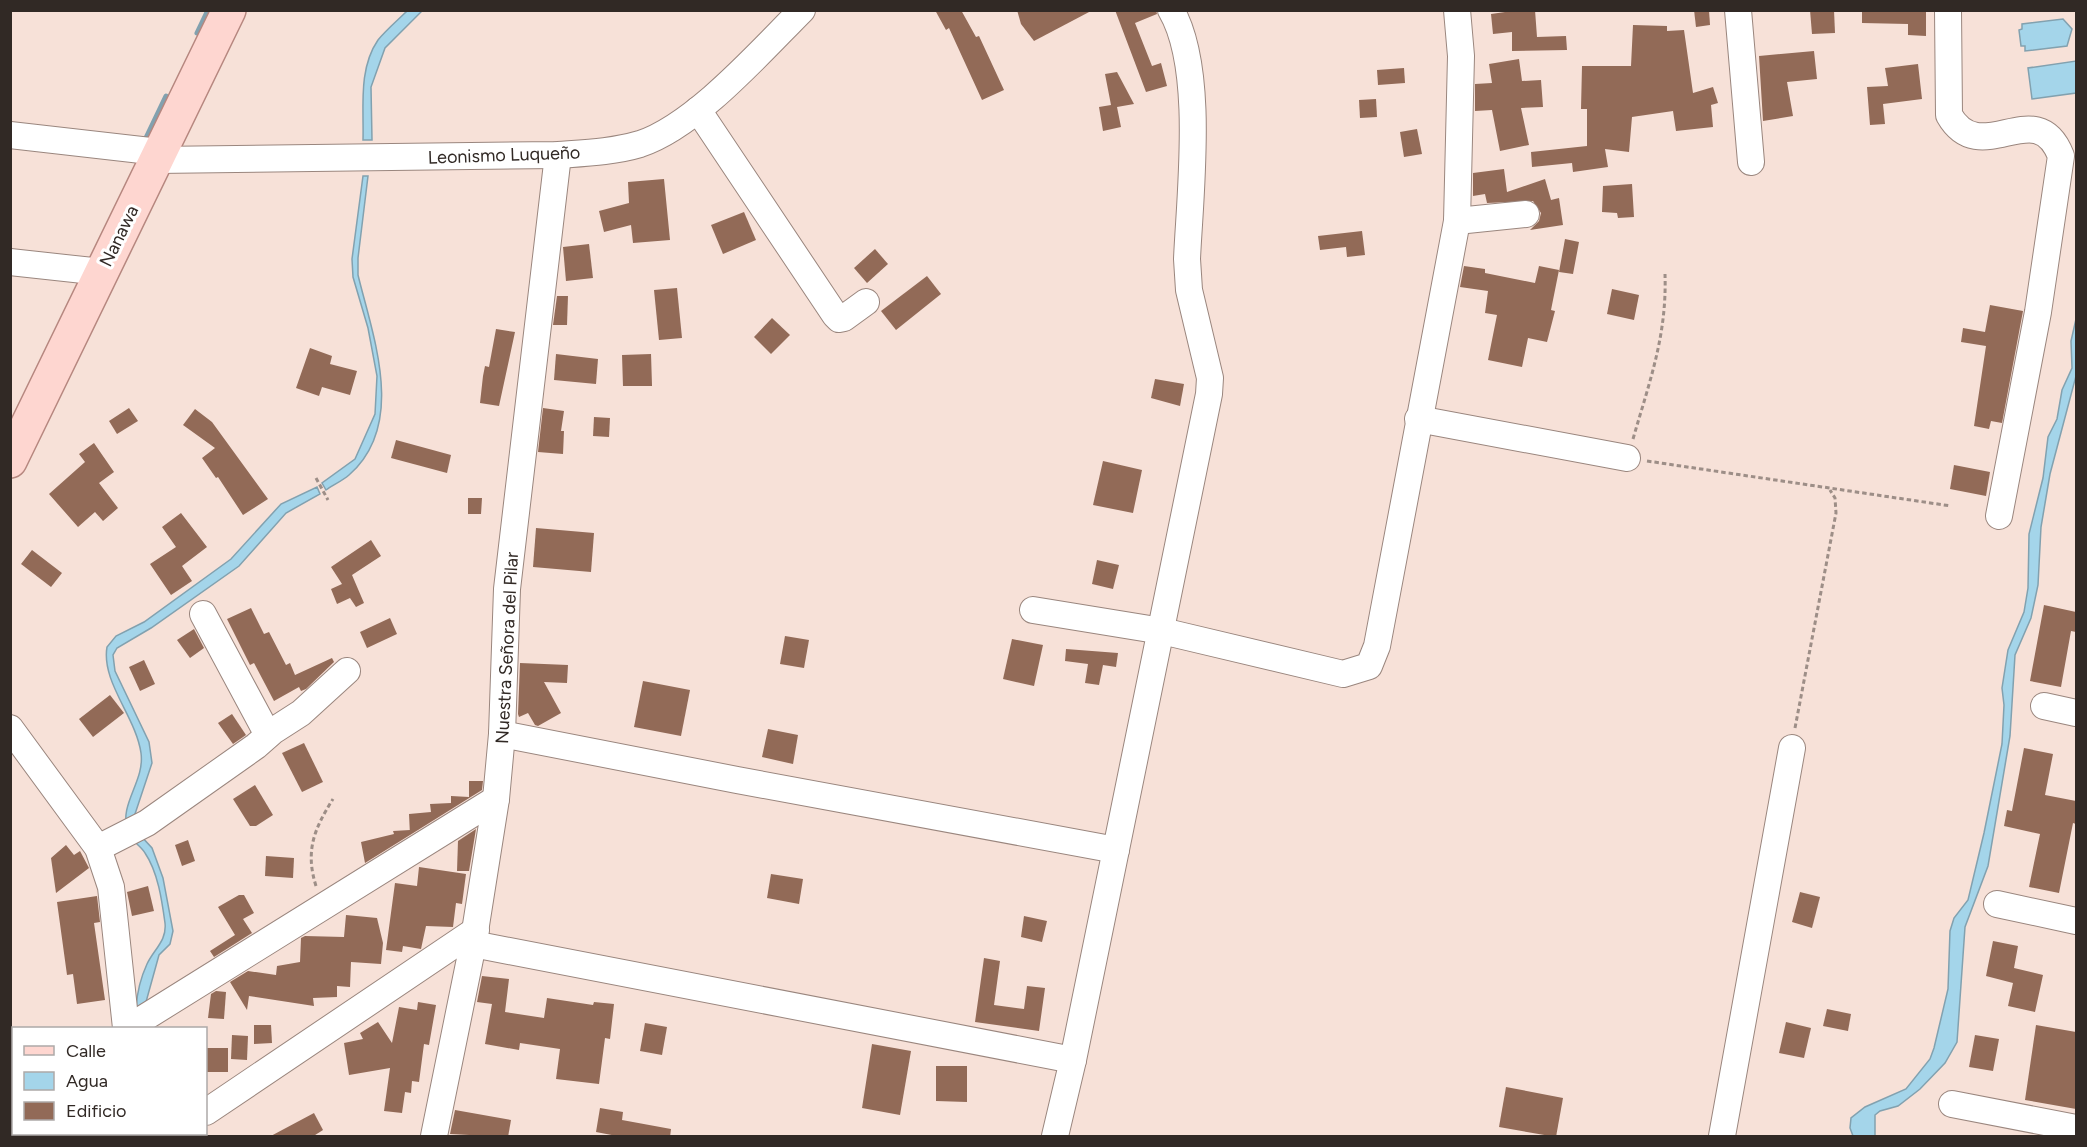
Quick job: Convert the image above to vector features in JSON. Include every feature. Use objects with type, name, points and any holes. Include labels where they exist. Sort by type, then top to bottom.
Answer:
[{"type":"main road","name":"Nanawa","points":[[10,461],[230,10]]},
{"type":"street","name":"Leonismo Luqueño","points":[[10,135],[157,156],[558,155],[619,150],[660,136],[699,110],[802,10]]},
{"type":"street","points":[[1054,1137],[1073,1060],[1207,411],[1210,378],[1189,290],[1188,269],[1192,74],[1185,43],[1172,10]]},
{"type":"street","points":[[1033,610],[1162,631],[1342,674],[1369,666],[1377,646],[1457,221],[1461,56],[1457,10]]},
{"type":"street","points":[[1738,10],[1751,162]]},
{"type":"street","points":[[1948,10],[1950,115],[1957,128],[1968,135],[1982,137],[2030,129],[2044,131],[2055,140],[2061,156],[2038,312],[2000,516]]},
{"type":"street","points":[[699,110],[835,315],[839,319],[844,318],[866,302]]},
{"type":"street","name":"Nuestra Señora del Pilar","points":[[434,1137],[474,937],[496,799],[502,734],[507,589],[558,155]]},
{"type":"street","points":[[1457,221],[1526,214]]},
{"type":"street","points":[[10,262],[102,272]]},
{"type":"street","points":[[1418,419],[1627,458]]},
{"type":"street","points":[[203,614],[268,735]]},
{"type":"street","points":[[109,842],[147,823],[301,713],[347,671]]},
{"type":"street","points":[[2044,706],[2076,712]]},
{"type":"street","points":[[10,728],[109,842],[111,887],[127,1027]]},
{"type":"street","points":[[502,734],[1116,850]]},
{"type":"street","points":[[1722,1137],[1792,748]]},
{"type":"street","points":[[130,1027],[496,799]]},
{"type":"street","points":[[1997,904],[2076,921]]},
{"type":"street","points":[[207,1111],[474,937],[1073,1060]]},
{"type":"street","points":[[1952,1104],[2076,1128]]},
{"type":"path","points":[[1665,274],[1666,308],[1661,342],[1627,458],[1830,490],[1951,506]]},
{"type":"path","points":[[316,477],[328,500]]},
{"type":"path","points":[[1792,748],[1836,513],[1835,498],[1830,490]]},
{"type":"path","points":[[325,907],[313,875],[311,856],[316,827],[333,799]]},
{"type":"water","points":[[408,10],[422,11],[385,48],[371,87],[372,140],[363,140],[363,89],[367,63],[378,40]]},
{"type":"water","points":[[2063,19],[2072,29],[2067,46],[2025,51],[2025,46],[2021,46],[2019,30],[2022,29],[2022,24]]},
{"type":"water","points":[[2076,61],[2076,93],[2032,99],[2028,68]]},
{"type":"water","points":[[363,176],[368,176],[358,275],[377,352],[381,379],[381,406],[377,431],[367,454],[349,475],[326,490],[322,483],[355,459],[375,414],[377,376],[368,328],[353,277],[352,259]]},
{"type":"water","points":[[2076,319],[2076,376],[2050,474],[2041,527],[2038,585],[2031,618],[2015,655],[2010,736],[1988,866],[1965,927],[1957,1042],[1945,1063],[1920,1089],[1898,1106],[1880,1111],[1875,1115],[1875,1136],[1853,1136],[1850,1128],[1851,1118],[1865,1107],[1906,1089],[1930,1059],[1934,1048],[1948,989],[1950,931],[1954,918],[1968,900],[2002,744],[2004,705],[2002,688],[2008,650],[2024,612],[2028,588],[2029,534],[2043,478],[2048,437],[2057,419],[2062,390],[2072,368],[2071,341]]},
{"type":"water","points":[[317,487],[320,494],[286,513],[239,566],[151,628],[117,648],[113,655],[115,671],[149,742],[152,763],[134,817],[141,836],[152,848],[163,878],[173,931],[170,944],[159,955],[146,1002],[136,1008],[143,974],[162,940],[165,923],[159,887],[153,869],[145,853],[128,832],[126,812],[139,774],[141,753],[133,726],[109,673],[107,647],[116,636],[144,622],[231,559],[281,504]]},
{"type":"building","points":[[935,10],[961,10],[976,37],[979,36],[1004,90],[982,100],[949,28],[946,30]]},
{"type":"building","points":[[1017,10],[1091,11],[1034,41],[1021,24]]},
{"type":"building","points":[[1115,10],[1156,10],[1157,14],[1135,23],[1152,66],[1161,63],[1167,86],[1146,92]]},
{"type":"building","points":[[1535,10],[1537,37],[1566,36],[1567,50],[1512,51],[1512,32],[1493,34],[1491,14]]},
{"type":"building","points":[[1694,10],[1709,10],[1710,25],[1696,27]]},
{"type":"building","points":[[1810,10],[1834,10],[1835,33],[1812,34]]},
{"type":"building","points":[[1862,10],[1926,10],[1926,36],[1908,35],[1908,24],[1862,23]]},
{"type":"building","points":[[1633,25],[1667,26],[1667,31],[1684,30],[1693,93],[1713,87],[1718,103],[1711,105],[1713,127],[1676,131],[1673,111],[1632,117],[1629,152],[1605,149],[1608,167],[1573,172],[1572,163],[1532,167],[1531,152],[1587,146],[1587,109],[1581,109],[1582,66],[1631,66]]},
{"type":"building","points":[[1814,51],[1817,79],[1787,82],[1793,116],[1763,121],[1759,56]]},
{"type":"building","points":[[1519,59],[1522,81],[1541,80],[1543,107],[1521,108],[1529,145],[1500,151],[1492,110],[1475,111],[1475,84],[1492,83],[1489,64]]},
{"type":"building","points":[[1918,64],[1922,99],[1883,104],[1885,124],[1870,125],[1867,87],[1888,86],[1885,68]]},
{"type":"building","points":[[1404,68],[1405,83],[1378,85],[1377,70]]},
{"type":"building","points":[[1117,72],[1134,104],[1117,107],[1121,127],[1103,131],[1099,107],[1111,105],[1105,74]]},
{"type":"building","points":[[1376,99],[1377,117],[1360,118],[1359,100]]},
{"type":"building","points":[[1417,129],[1422,154],[1404,157],[1400,132]]},
{"type":"building","points":[[1504,169],[1507,192],[1545,179],[1551,200],[1559,198],[1563,225],[1530,230],[1539,221],[1541,213],[1533,201],[1487,203],[1485,194],[1473,196],[1473,173]]},
{"type":"building","points":[[664,179],[670,240],[633,243],[631,225],[604,232],[599,211],[629,203],[628,182]]},
{"type":"building","points":[[1632,184],[1634,217],[1618,218],[1617,213],[1602,212],[1603,186]]},
{"type":"building","points":[[744,212],[756,240],[723,254],[711,225]]},
{"type":"building","points":[[1362,231],[1365,255],[1347,257],[1346,247],[1320,250],[1318,236]]},
{"type":"building","points":[[1565,239],[1579,242],[1573,274],[1559,272]]},
{"type":"building","points":[[589,244],[593,278],[566,281],[563,247]]},
{"type":"building","points":[[875,249],[888,264],[867,283],[854,268]]},
{"type":"building","points":[[1464,266],[1485,269],[1485,273],[1535,283],[1539,266],[1559,270],[1551,310],[1555,311],[1547,342],[1528,338],[1522,367],[1488,360],[1497,315],[1485,313],[1488,291],[1460,287]]},
{"type":"building","points":[[927,276],[941,294],[896,330],[881,311]]},
{"type":"building","points":[[677,288],[682,338],[659,340],[654,290]]},
{"type":"building","points":[[1612,289],[1639,295],[1634,320],[1607,314]]},
{"type":"building","points":[[557,296],[568,296],[567,325],[553,325]]},
{"type":"building","points":[[1990,305],[2023,311],[2002,423],[1991,421],[1989,429],[1974,426],[1986,346],[1961,342],[1963,328],[1985,332]]},
{"type":"building","points":[[772,318],[790,335],[771,354],[754,337]]},
{"type":"building","points":[[496,329],[515,332],[499,406],[480,403],[485,366],[489,367]]},
{"type":"building","points":[[310,348],[332,356],[330,364],[357,371],[350,395],[322,387],[319,396],[296,388]]},
{"type":"building","points":[[556,354],[598,359],[596,384],[554,380]]},
{"type":"building","points":[[651,354],[652,386],[623,386],[622,355]]},
{"type":"building","points":[[1155,379],[1184,384],[1180,406],[1151,398]]},
{"type":"building","points":[[129,408],[138,421],[117,434],[109,421]]},
{"type":"building","points":[[543,408],[564,411],[561,431],[564,431],[563,454],[538,452]]},
{"type":"building","points":[[195,409],[212,422],[268,499],[243,515],[218,477],[216,478],[202,458],[215,448],[183,425]]},
{"type":"building","points":[[594,417],[610,418],[609,437],[593,436]]},
{"type":"building","points":[[396,440],[451,455],[447,473],[391,458]]},
{"type":"building","points":[[94,443],[114,472],[99,483],[118,508],[103,521],[95,512],[78,527],[49,494],[85,462],[79,454]]},
{"type":"building","points":[[1103,461],[1142,470],[1133,513],[1093,505]]},
{"type":"building","points":[[1954,465],[1990,472],[1986,496],[1950,489]]},
{"type":"building","points":[[468,498],[482,498],[481,514],[468,514]]},
{"type":"building","points":[[181,513],[207,547],[182,566],[192,581],[171,595],[150,564],[176,547],[162,527]]},
{"type":"building","points":[[536,528],[594,533],[591,572],[533,567]]},
{"type":"building","points":[[371,540],[381,556],[352,575],[364,603],[356,607],[350,598],[337,604],[331,589],[342,584],[331,567]]},
{"type":"building","points":[[32,550],[62,573],[51,587],[21,564]]},
{"type":"building","points":[[1097,560],[1119,565],[1113,589],[1092,584]]},
{"type":"building","points":[[2044,605],[2076,612],[2076,632],[2071,631],[2061,687],[2030,681]]},
{"type":"building","points":[[251,608],[264,634],[269,632],[286,665],[290,663],[295,675],[332,658],[334,662],[306,689],[301,691],[299,687],[274,701],[254,663],[250,665],[227,619]]},
{"type":"building","points":[[390,618],[397,634],[367,648],[360,632]]},
{"type":"building","points":[[194,629],[204,648],[190,658],[177,640]]},
{"type":"building","points":[[785,636],[809,640],[804,668],[780,664]]},
{"type":"building","points":[[1012,639],[1043,645],[1034,686],[1003,679]]},
{"type":"building","points":[[1066,649],[1118,653],[1116,667],[1103,665],[1099,685],[1085,683],[1088,664],[1065,661]]},
{"type":"building","points":[[144,660],[155,684],[140,691],[129,667]]},
{"type":"building","points":[[520,663],[568,665],[567,683],[544,682],[561,713],[538,726],[528,713],[519,717],[518,714]]},
{"type":"building","points":[[643,681],[690,690],[681,736],[634,727]]},
{"type":"building","points":[[110,695],[124,713],[93,737],[79,719]]},
{"type":"building","points":[[232,714],[246,735],[233,744],[218,723]]},
{"type":"building","points":[[768,729],[798,735],[793,764],[762,757]]},
{"type":"building","points":[[304,743],[323,782],[302,792],[282,753]]},
{"type":"building","points":[[2024,748],[2053,754],[2045,795],[2076,801],[2076,824],[2073,823],[2059,893],[2029,887],[2040,834],[2004,826],[2007,810],[2012,811]]},
{"type":"building","points":[[469,781],[483,781],[482,790],[410,835],[409,814],[431,812],[430,804],[451,803],[451,796],[469,797]]},
{"type":"building","points":[[255,785],[273,815],[256,826],[250,826],[233,799]]},
{"type":"building","points":[[476,829],[469,871],[457,871],[458,841]]},
{"type":"building","points":[[410,830],[410,835],[365,863],[361,842],[394,834],[393,831]]},
{"type":"building","points":[[188,840],[195,861],[182,866],[175,845]]},
{"type":"building","points":[[66,845],[74,855],[80,851],[89,868],[56,893],[51,858]]},
{"type":"building","points":[[266,856],[294,858],[293,878],[265,876]]},
{"type":"building","points":[[419,867],[466,874],[462,904],[456,903],[453,927],[426,926],[421,949],[403,946],[402,952],[386,950],[395,883],[417,886]]},
{"type":"building","points":[[771,874],[803,879],[799,904],[767,898]]},
{"type":"building","points":[[148,886],[154,911],[132,916],[127,892]]},
{"type":"building","points":[[1800,892],[1820,897],[1812,928],[1792,922]]},
{"type":"building","points":[[239,895],[244,895],[254,913],[243,919],[252,933],[214,957],[210,951],[235,935],[218,907]]},
{"type":"building","points":[[97,896],[100,922],[94,923],[105,1000],[77,1004],[73,974],[67,975],[57,902]]},
{"type":"building","points":[[346,915],[377,918],[383,943],[381,964],[351,962],[350,987],[337,986],[337,997],[313,998],[314,1006],[249,996],[247,1010],[230,982],[248,971],[276,975],[277,966],[300,962],[301,938],[305,936],[344,937]]},
{"type":"building","points":[[1024,916],[1047,921],[1042,942],[1021,937]]},
{"type":"building","points":[[1993,941],[2018,946],[2014,968],[2043,975],[2035,1012],[2008,1006],[2013,983],[1986,976]]},
{"type":"building","points":[[984,958],[1000,961],[994,1005],[1024,1009],[1027,986],[1045,988],[1039,1031],[975,1022]]},
{"type":"building","points":[[482,976],[509,979],[505,1012],[544,1018],[547,998],[593,1005],[594,1002],[614,1004],[610,1039],[605,1038],[599,1084],[556,1079],[560,1049],[520,1043],[519,1050],[485,1044],[492,1004],[477,1002]]},
{"type":"building","points":[[216,991],[226,992],[224,1019],[208,1018],[211,994]]},
{"type":"building","points":[[418,1002],[436,1005],[429,1045],[424,1044],[419,1082],[412,1081],[411,1093],[405,1092],[402,1113],[384,1111],[390,1068],[349,1075],[344,1043],[363,1039],[360,1033],[378,1022],[392,1043],[399,1007],[417,1010]]},
{"type":"building","points":[[1827,1009],[1851,1014],[1848,1031],[1823,1026]]},
{"type":"building","points":[[1786,1022],[1811,1028],[1804,1058],[1779,1053]]},
{"type":"building","points":[[645,1023],[667,1027],[662,1055],[640,1051]]},
{"type":"building","points":[[254,1025],[271,1025],[272,1043],[254,1044]]},
{"type":"building","points":[[2036,1025],[2076,1032],[2076,1109],[2025,1100]]},
{"type":"building","points":[[232,1035],[248,1036],[247,1060],[231,1059]]},
{"type":"building","points":[[1975,1035],[1999,1039],[1993,1071],[1969,1067]]},
{"type":"building","points":[[872,1044],[911,1051],[900,1115],[862,1108]]},
{"type":"building","points":[[207,1048],[228,1048],[228,1072],[207,1072]]},
{"type":"building","points":[[936,1066],[967,1066],[967,1102],[936,1101]]},
{"type":"building","points":[[1506,1087],[1563,1098],[1556,1137],[1499,1127]]},
{"type":"building","points":[[600,1108],[623,1112],[622,1120],[671,1129],[670,1137],[622,1137],[596,1132]]},
{"type":"building","points":[[455,1110],[511,1120],[508,1137],[450,1134]]},
{"type":"building","points":[[314,1113],[323,1130],[312,1137],[269,1137]]},
{"type":"waterway","points":[[197,33],[208,10]]},
{"type":"waterway","points":[[144,142],[166,96]]}]
